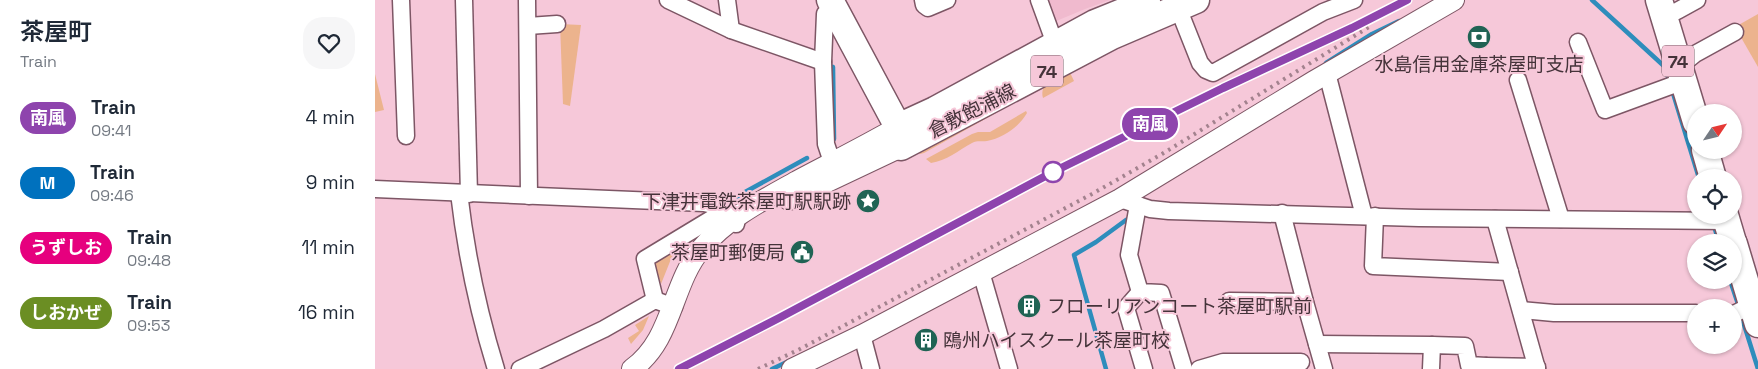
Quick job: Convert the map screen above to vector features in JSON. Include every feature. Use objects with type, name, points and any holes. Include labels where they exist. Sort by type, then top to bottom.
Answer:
[{"type":"main road","name":"倉敷飽浦線","points":[[900,137],[943,105],[1058,54],[1112,36],[1176,2]]},
{"type":"main road","name":"倉敷飽浦線","points":[[900,137],[906,132],[927,127],[975,102],[999,97],[1024,84],[1095,23],[1105,28],[1111,28],[1176,2]]},
{"type":"main road","name":"倉敷飽浦線","points":[[832,5],[900,137]]},
{"type":"main road","name":"74","points":[[1661,7],[1676,80],[1687,104]]},
{"type":"main road","points":[[943,105],[966,100],[993,85],[1004,82],[1014,80],[1024,84]]},
{"type":"main road","points":[[1724,227],[1751,270],[1745,313]]},
{"type":"street","points":[[401,0],[406,136]]},
{"type":"street","points":[[464,0],[464,193],[471,275],[496,369]]},
{"type":"street","points":[[527,0],[529,196]]},
{"type":"street","points":[[668,0],[731,30],[823,62]]},
{"type":"street","points":[[727,0],[731,30]]},
{"type":"street","points":[[923,0],[924,5],[929,8],[947,0]]},
{"type":"street","points":[[1039,0],[1058,54]]},
{"type":"street","points":[[1176,2],[1200,63],[1206,70],[1213,73],[1320,6],[1354,0]]},
{"type":"street","points":[[792,369],[981,272],[1129,202],[1327,73],[1454,0]]},
{"type":"street","points":[[1661,7],[1677,12],[1697,0]]},
{"type":"street","points":[[832,5],[825,14],[823,62],[826,144],[832,162]]},
{"type":"street","points":[[527,26],[557,24]]},
{"type":"street","points":[[1579,42],[1605,110],[1676,80],[1695,54],[1735,32]]},
{"type":"street","points":[[1327,73],[1369,216],[1373,266],[1510,272]]},
{"type":"street","points":[[1518,80],[1561,220]]},
{"type":"street","points":[[520,369],[664,303],[701,249],[728,222],[832,162],[900,137]]},
{"type":"street","points":[[632,369],[647,356],[665,328],[664,303],[645,259],[728,222],[900,137]]},
{"type":"street","points":[[375,189],[704,203],[719,206],[728,222]]},
{"type":"street","points":[[1129,202],[1150,209],[1169,211],[1284,218],[1369,216],[1561,220],[1724,227]]},
{"type":"street","points":[[1129,202],[1129,255],[1140,292]]},
{"type":"street","points":[[1284,218],[1324,369]]},
{"type":"street","points":[[1317,344],[1465,346],[1469,365],[1486,368],[1533,367],[1521,310],[1495,219]]},
{"type":"street","points":[[981,272],[1009,369]]},
{"type":"street","points":[[1140,292],[1126,308],[1144,369]]},
{"type":"street","points":[[1140,292],[1161,293],[1184,369]]},
{"type":"street","points":[[1229,301],[1305,302]]},
{"type":"street","points":[[1521,310],[1687,313]]},
{"type":"street","points":[[862,334],[871,369]]},
{"type":"street","points":[[1431,369],[1432,345]]},
{"type":"street","points":[[1199,369],[1223,362],[1301,362]]},
{"type":"shaded area","points":[[1046,0],[1110,0],[1054,22]]},
{"type":"shaded area","points":[[1758,14],[1758,67],[1735,27]]},
{"type":"shaded area","points":[[560,24],[581,25],[570,106],[563,104]]},
{"type":"shaded area","points":[[1066,64],[1074,81],[1043,98],[1042,93],[1046,83]]},
{"type":"shaded area","points":[[375,74],[384,110],[375,112]]},
{"type":"shaded area","points":[[1023,98],[924,153],[920,154],[917,151]]},
{"type":"shaded area","points":[[1026,111],[1027,113],[1020,123],[999,137],[987,141],[974,142],[937,162],[931,163],[926,159],[972,134],[990,132]]},
{"type":"shaded area","points":[[682,243],[671,259],[661,284],[653,262]]},
{"type":"shaded area","points":[[649,316],[643,330],[631,344],[628,338],[639,331],[635,325]]},
{"type":"waterway","points":[[1592,0],[1665,67],[1696,169]]},
{"type":"waterway","points":[[1326,63],[1372,34],[1399,21]]},
{"type":"waterway","points":[[829,64],[829,66],[833,67],[834,139]]},
{"type":"waterway","points":[[736,197],[807,158]]},
{"type":"waterway","points":[[1106,369],[1074,255],[1126,220]]},
{"type":"waterway","points":[[1713,224],[1716,234]]},
{"type":"waterway","points":[[1733,289],[1736,299]]},
{"type":"waterway","points":[[1742,318],[1758,369]]},
{"type":"waterway","points":[[772,369],[789,361]]},
{"type":"railway","points":[[679,369],[1055,171],[1407,0]]},
{"type":"railway","points":[[758,369],[798,350],[1092,194],[1162,154],[1369,27]]},
{"type":"train","name":"南風","points":[[679,369],[1055,171],[1407,0]]},
{"type":"place","name":"水島信用金庫茶屋町支店","points":[[1479,37]]},
{"type":"place","name":"下津井電鉄茶屋町駅駅跡","points":[[868,201]]},
{"type":"place","name":"茶屋町郵便局","points":[[802,252]]},
{"type":"place","name":"フローリアンコート茶屋町駅前","points":[[1029,306]]},
{"type":"place","name":"鴎州ハイスクール茶屋町校","points":[[926,340]]}]
